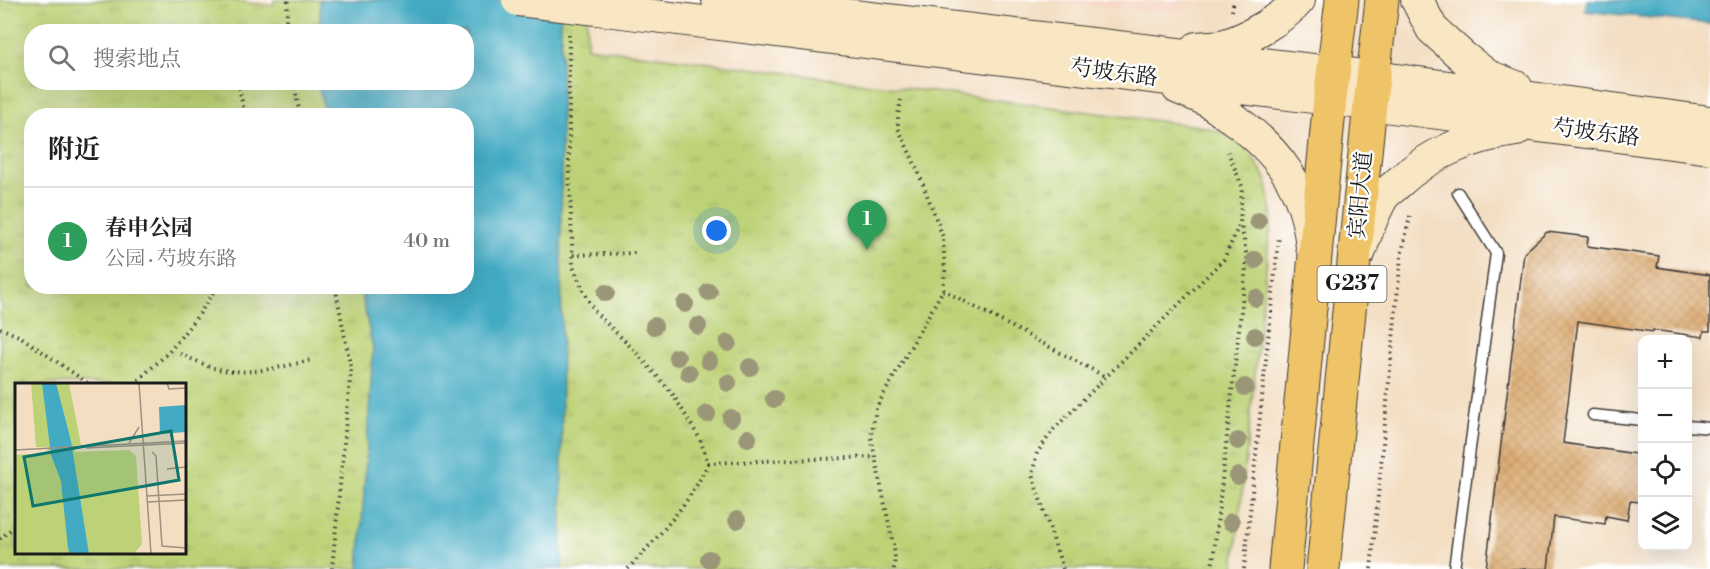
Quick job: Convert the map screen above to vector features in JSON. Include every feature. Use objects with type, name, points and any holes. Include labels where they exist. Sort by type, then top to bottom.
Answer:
[{"type":"highway","name":"宾阳大道","points":[[1285,569],[1342,0]]},
{"type":"highway","name":"宾阳大道","points":[[1323,569],[1382,0]]},
{"type":"street","name":"芍坡东路","points":[[518,0],[1157,65],[1546,113],[1710,122]]},
{"type":"street","name":"芍坡东路","points":[[718,0],[1157,65]]},
{"type":"street","points":[[1157,65],[1226,45],[1260,29],[1291,9],[1299,0]]},
{"type":"street","points":[[1417,0],[1432,29],[1488,76],[1546,113]]},
{"type":"street","points":[[1157,65],[1252,132],[1278,159],[1298,191],[1310,225],[1314,270]]},
{"type":"street","name":"芍坡东路","points":[[1546,113],[1710,148]]},
{"type":"street","points":[[1354,269],[1367,232],[1384,195],[1413,169],[1451,148],[1546,113]]},
{"type":"lane","points":[[1454,569],[1496,253],[1458,193]]},
{"type":"lane","points":[[1593,415],[1638,420]]},
{"type":"lane","points":[[1692,426],[1710,428]]},
{"type":"path","points":[[286,24],[288,0]]},
{"type":"path","points":[[568,23],[569,164],[573,267],[596,314],[633,349],[672,393],[700,439],[708,463],[700,481],[679,511],[628,569]]},
{"type":"path","points":[[240,90],[243,108]]},
{"type":"path","points":[[295,90],[299,108]]},
{"type":"path","points":[[894,569],[894,554],[870,437],[876,408],[943,290],[945,271],[943,237],[917,169],[898,128],[901,100]]},
{"type":"path","points":[[1212,569],[1247,258],[1240,223],[1242,186],[1224,143]]},
{"type":"path","points":[[1371,569],[1401,256],[1409,215],[1415,206]]},
{"type":"path","points":[[1062,569],[1032,475],[1037,453],[1053,430],[1224,259],[1240,223]]},
{"type":"path","points":[[1244,569],[1280,225]]},
{"type":"path","points":[[573,255],[635,252]]},
{"type":"path","points":[[943,290],[1106,377]]},
{"type":"path","points":[[135,383],[170,352],[212,294]]},
{"type":"path","points":[[332,569],[351,369],[337,294]]},
{"type":"path","points":[[0,328],[21,337],[88,383]]},
{"type":"path","points":[[180,354],[212,367],[245,372],[311,360]]},
{"type":"path","points":[[708,463],[874,457]]},
{"type":"path","points":[[0,539],[15,526]]},
{"type":"shaded area","points":[[1033,0],[1193,0],[1176,14]]},
{"type":"green space","points":[[0,0],[227,0],[273,6],[274,0],[587,0],[587,47],[1205,127],[1241,140],[1266,178],[1272,213],[1234,569],[0,569]]},
{"type":"water","points":[[320,0],[561,0],[562,569],[359,569],[373,349],[361,294],[474,294],[474,108],[323,108],[320,90],[474,90],[474,24],[316,24],[320,22]]},
{"type":"water","points":[[1587,0],[1710,0],[1710,24],[1585,11]]},
{"type":"building","points":[[1547,232],[1588,237],[1587,246],[1659,256],[1657,267],[1710,275],[1710,331],[1704,331],[1703,337],[1578,321],[1563,443],[1638,454],[1638,502],[1630,501],[1627,520],[1606,516],[1605,524],[1554,517],[1548,569],[1486,569],[1524,253]]},
{"type":"place","name":"春申公园","points":[[867,250]]}]
